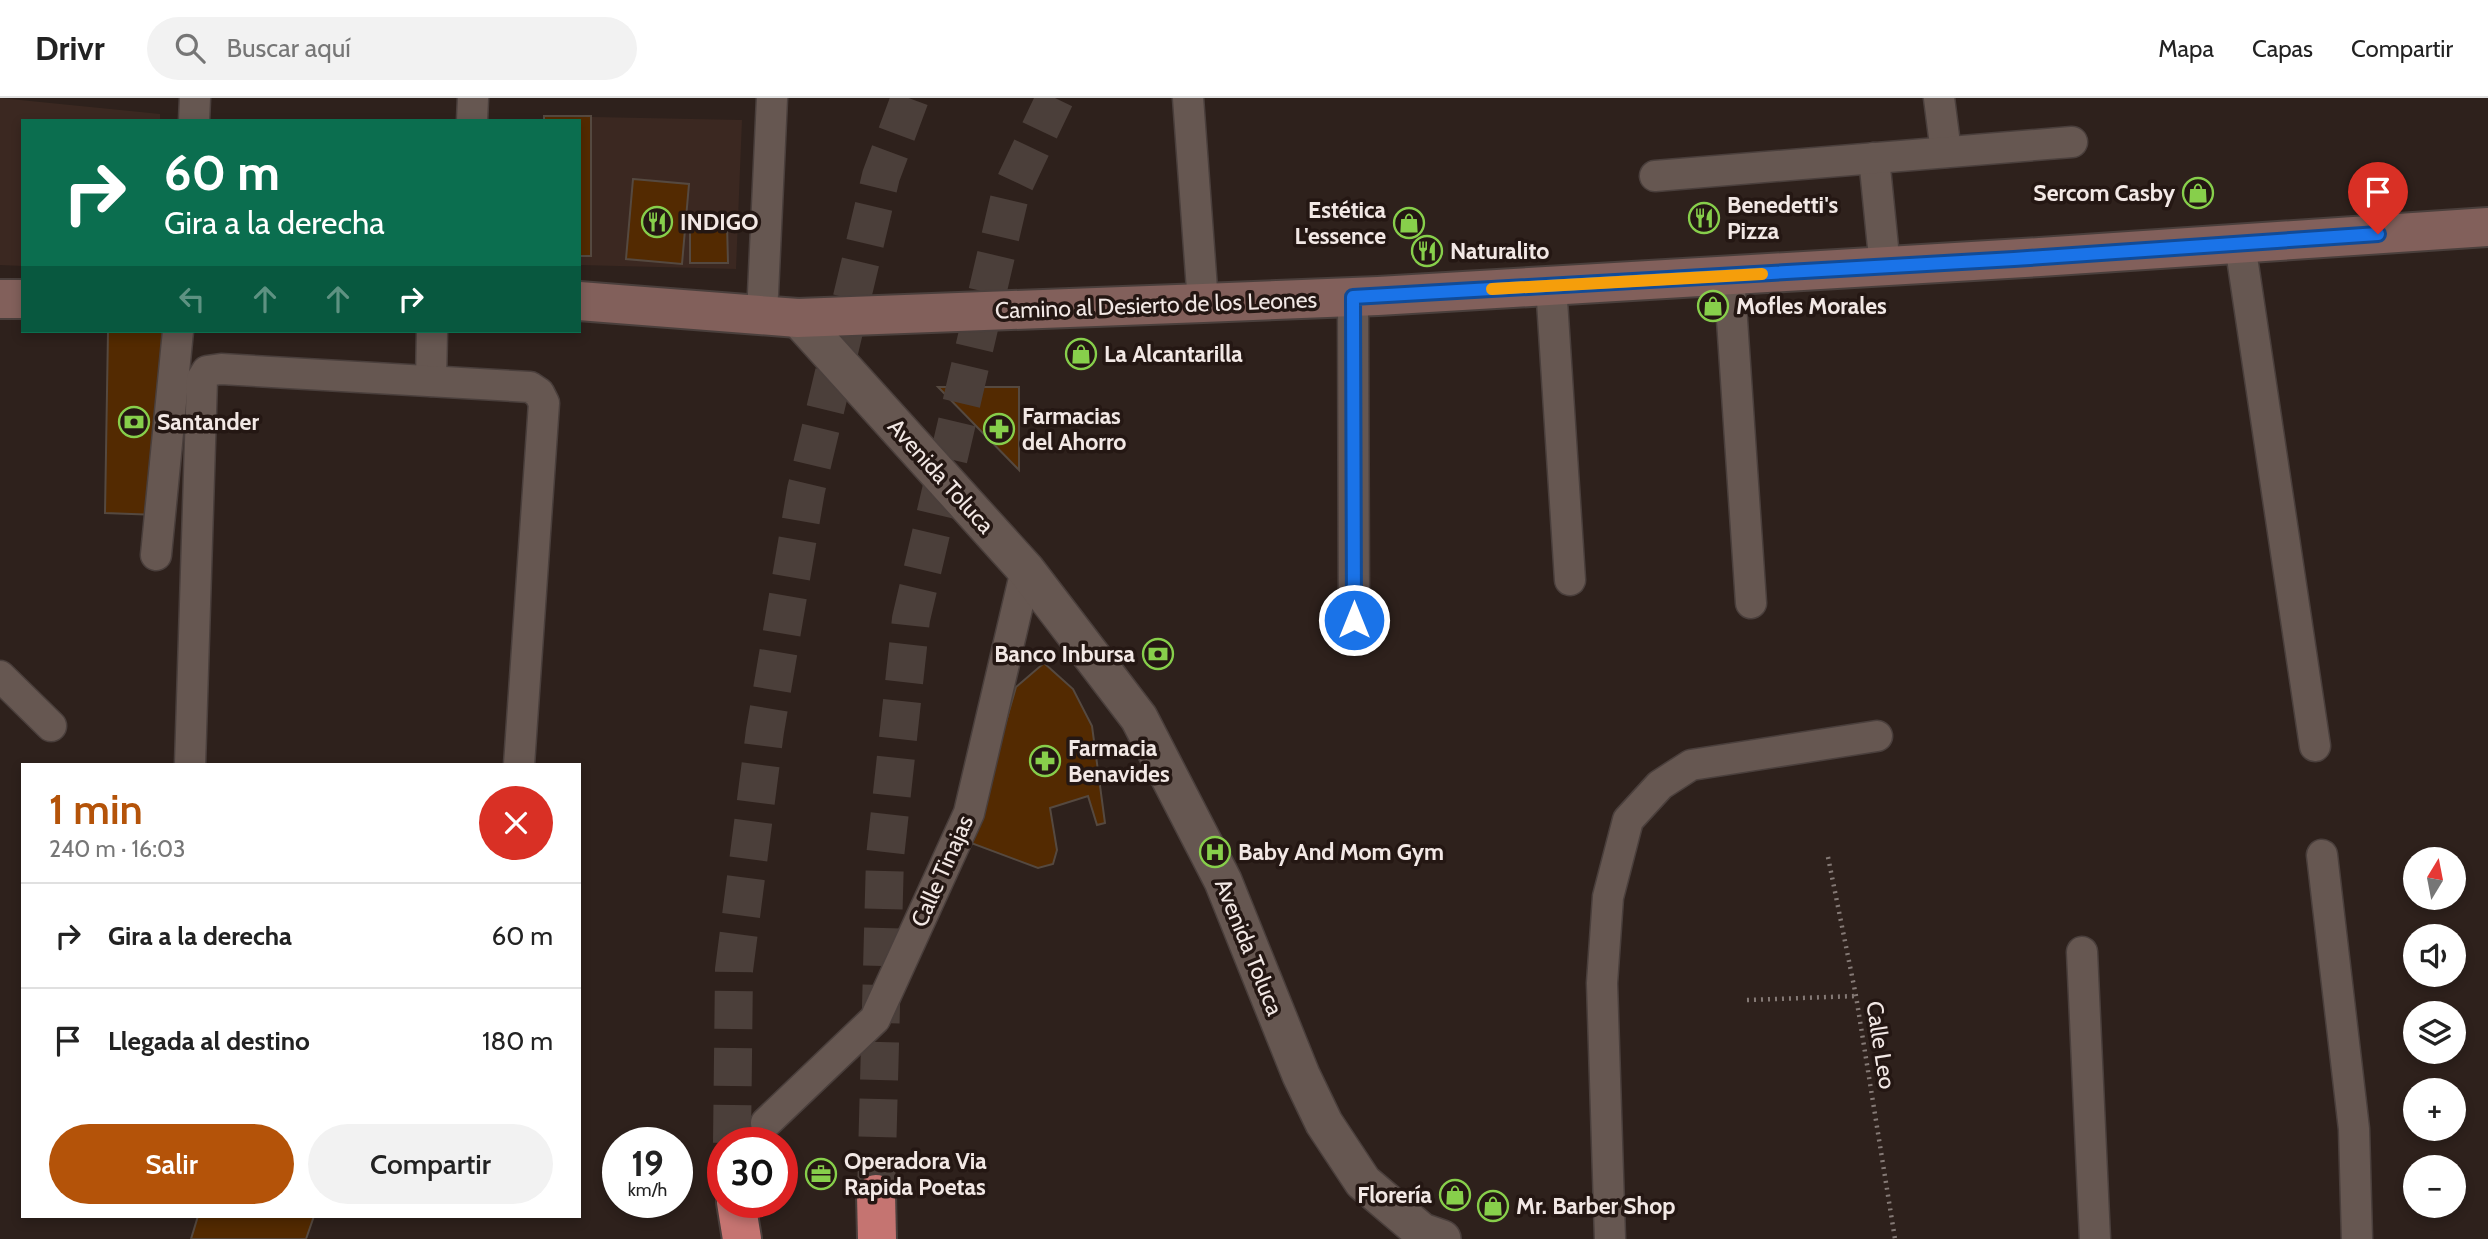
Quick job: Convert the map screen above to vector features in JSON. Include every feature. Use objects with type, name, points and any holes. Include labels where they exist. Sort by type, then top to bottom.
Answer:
[{"type":"highway","points":[[876,1194],[877,1239]]},
{"type":"highway","points":[[739,1218],[742,1239]]},
{"type":"main road","name":"Camino al Desierto de los Leones","points":[[581,301],[780,316],[1203,303],[1885,267],[2488,227]]},
{"type":"main road","points":[[0,299],[21,299]]},
{"type":"street","points":[[194,119],[195,98]]},
{"type":"street","points":[[472,119],[473,98]]},
{"type":"street","points":[[772,98],[780,316]]},
{"type":"street","points":[[1188,98],[1203,303]]},
{"type":"street","points":[[1939,98],[1946,152]]},
{"type":"street","points":[[1655,176],[2072,142]]},
{"type":"street","points":[[1874,159],[1885,267]]},
{"type":"street","points":[[2241,244],[2315,746]]},
{"type":"street","points":[[1729,275],[1751,603]]},
{"type":"street","points":[[1551,285],[1570,580]]},
{"type":"street","points":[[1353,297],[1354,620]]},
{"type":"street","name":"Avenida Toluca","points":[[780,316],[1026,570],[1139,718],[1223,881],[1301,1075],[1324,1123],[1363,1182],[1427,1237]]},
{"type":"street","points":[[156,555],[178,333]]},
{"type":"street","points":[[430,381],[432,333]]},
{"type":"street","points":[[190,763],[202,379],[207,371],[221,369],[530,387],[539,393],[544,403],[519,763]]},
{"type":"street","name":"Calle Tinajas","points":[[766,1123],[875,1019],[969,813],[1026,570]]},
{"type":"street","points":[[0,676],[51,726]]},
{"type":"street","points":[[1610,1239],[1602,983],[1608,897],[1628,820],[1660,785],[1691,765],[1877,736]]},
{"type":"street","points":[[2322,855],[2354,1129],[2357,1239]]},
{"type":"street","points":[[2082,952],[2095,1239]]},
{"type":"path","name":"Calle Leo","points":[[1828,857],[1856,996],[1895,1239]]},
{"type":"path","points":[[1747,1000],[1856,996]]},
{"type":"shaded area","points":[[0,98],[160,114],[160,119],[21,119],[21,266],[0,265]]},
{"type":"shaded area","points":[[544,116],[742,120],[736,269],[581,265],[581,119],[544,119]]},
{"type":"building","points":[[544,116],[591,116],[591,256],[581,256],[581,119],[544,119]]},
{"type":"building","name":"INDIGO","points":[[633,179],[689,184],[682,264],[626,259]]},
{"type":"building","points":[[690,222],[727,223],[728,263],[690,263]]},
{"type":"building","name":"Santander","points":[[108,333],[165,333],[158,515],[105,513]]},
{"type":"building","name":"Farmacias del Ahorro","points":[[938,387],[1019,387],[1019,470]]},
{"type":"building","name":"Farmacia Benavides","points":[[1044,663],[1073,689],[1092,726],[1105,823],[1097,825],[1088,796],[1050,808],[1057,850],[1053,864],[1038,868],[971,843],[1016,687]]},
{"type":"building","points":[[197,1218],[313,1218],[306,1239],[191,1239]]},
{"type":"tunnel","points":[[732,1127],[734,970],[765,731],[806,490],[881,176],[910,98]]},
{"type":"tunnel","points":[[876,1194],[885,857],[911,619],[1011,191],[1055,98]]},
{"type":"slow traffic","points":[[1492,289],[1762,274]]},
{"type":"place","name":"Sercom Casby","points":[[2198,193]]},
{"type":"place","name":"Benedetti's Pizza","points":[[1704,218]]},
{"type":"place","name":"INDIGO","points":[[657,222]]},
{"type":"place","name":"Estética L'essence","points":[[1409,223]]},
{"type":"place","name":"Naturalito","points":[[1427,251]]},
{"type":"place","name":"Mofles Morales","points":[[1713,306]]},
{"type":"place","name":"La Alcantarilla","points":[[1081,354]]},
{"type":"place","name":"Santander","points":[[134,422]]},
{"type":"place","name":"Farmacias del Ahorro","points":[[999,429]]},
{"type":"place","name":"Banco Inbursa","points":[[1158,654]]},
{"type":"place","name":"Farmacia Benavides","points":[[1045,761]]},
{"type":"place","name":"Baby And Mom Gym","points":[[1215,852]]},
{"type":"place","name":"Operadora Via Rapida Poetas","points":[[821,1174]]},
{"type":"place","name":"Florería","points":[[1455,1195]]},
{"type":"place","name":"Mr. Barber Shop","points":[[1493,1206]]},
{"type":"route","points":[[1354,620],[1353,297],[2014,259],[2378,234]]}]
